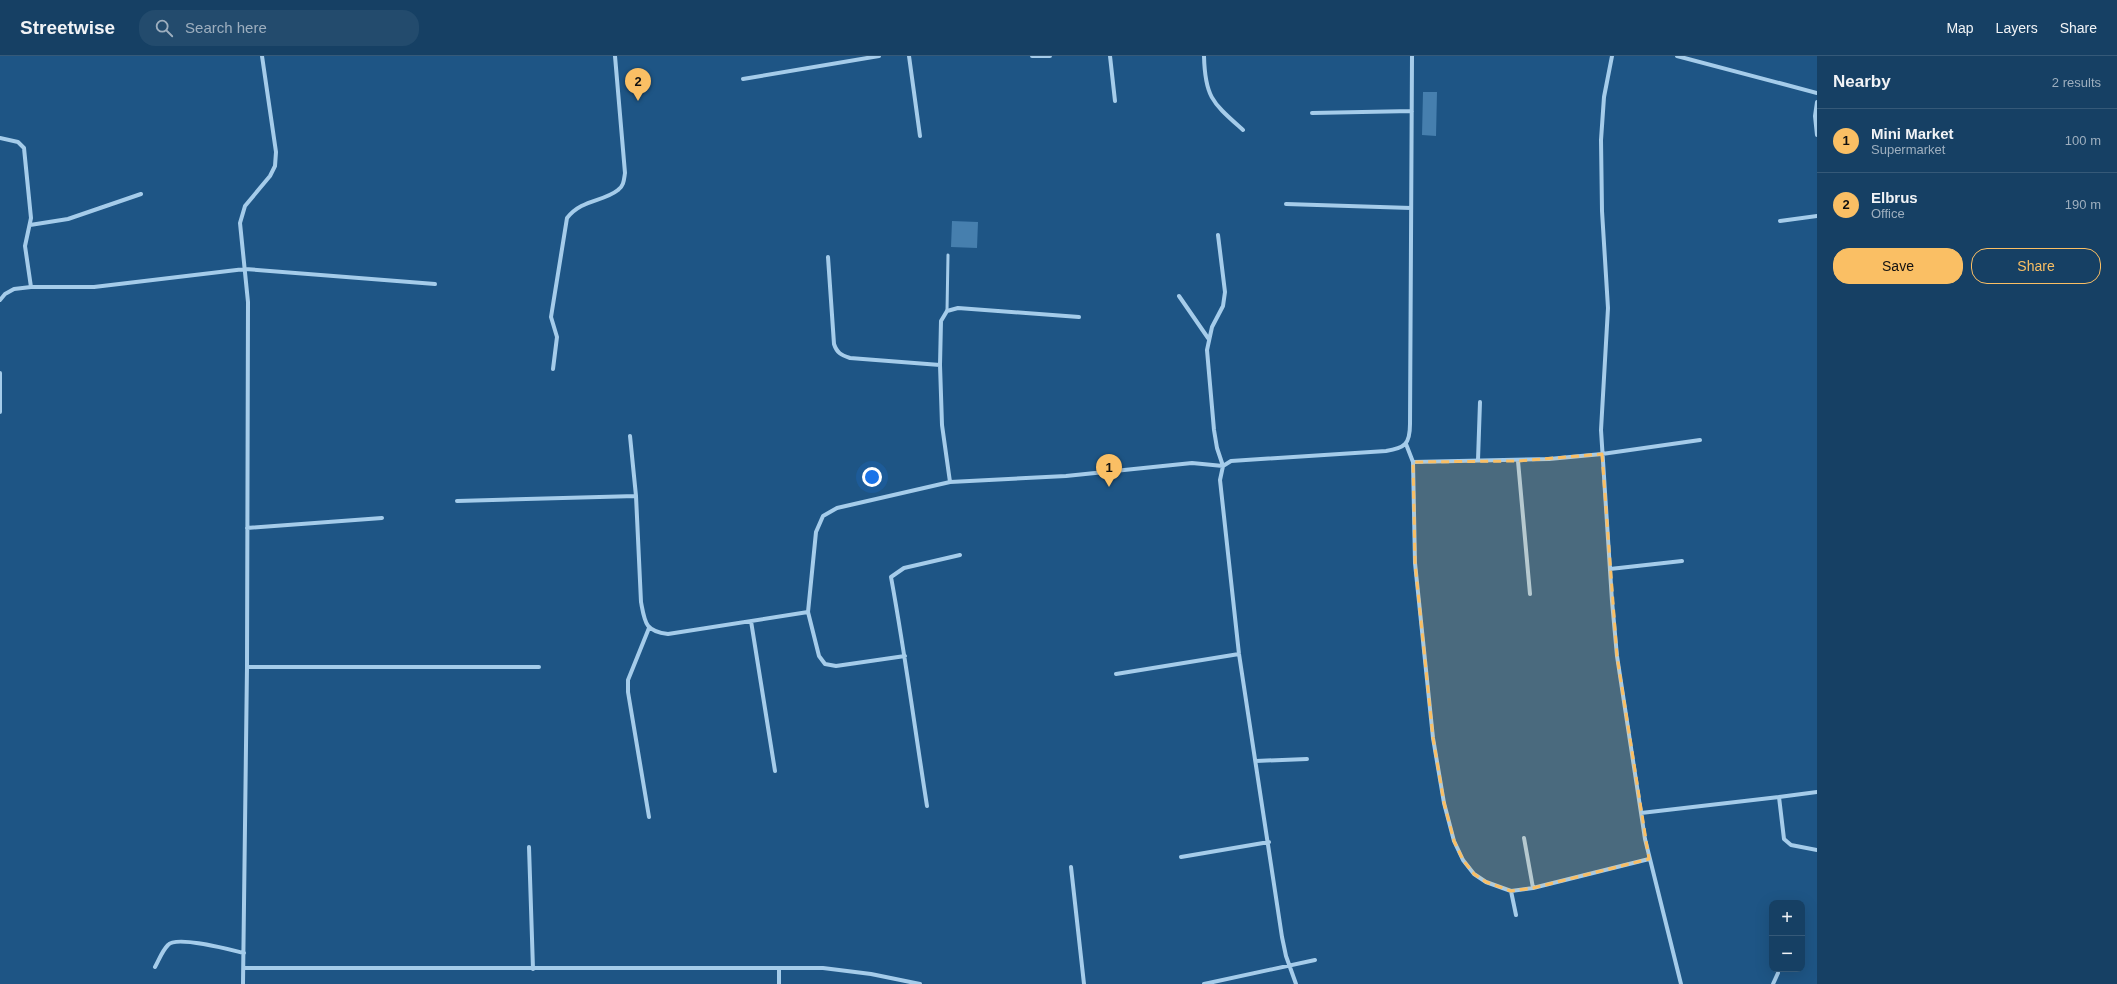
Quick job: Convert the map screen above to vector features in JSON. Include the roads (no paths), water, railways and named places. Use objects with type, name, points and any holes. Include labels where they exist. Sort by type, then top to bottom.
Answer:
[{"type":"street","points":[[243,984],[247,668],[248,302],[240,223],[242,212],[270,176],[274,166],[276,152],[262,56]]},
{"type":"street","points":[[553,369],[557,337],[551,317],[567,218],[574,209],[618,190],[623,183],[625,173],[614,56]]},
{"type":"street","points":[[743,79],[879,56]]},
{"type":"street","points":[[909,56],[920,136]]},
{"type":"street","points":[[1032,56],[1050,56]]},
{"type":"street","points":[[1110,56],[1115,101]]},
{"type":"street","points":[[1204,56],[1206,84],[1211,99],[1243,130]]},
{"type":"street","points":[[1412,56],[1410,429],[1406,444],[1413,462],[1415,563],[1433,738],[1444,803],[1454,842],[1474,874],[1486,882],[1511,891],[1533,888],[1649,859]]},
{"type":"street","points":[[1612,56],[1603,103],[1601,140],[1602,211],[1608,308],[1601,410],[1602,454],[1610,569],[1617,656],[1641,813],[1649,859],[1681,984]]},
{"type":"street","points":[[1677,56],[1817,93]]},
{"type":"street","points":[[1817,102],[1815,116],[1817,135]]},
{"type":"street","points":[[1312,113],[1412,111]]},
{"type":"street","points":[[0,138],[18,142],[24,148],[30,225],[25,246],[31,287]]},
{"type":"street","points":[[30,225],[68,219],[141,194]]},
{"type":"street","points":[[1286,204],[1411,208]]},
{"type":"street","points":[[1780,221],[1817,216]]},
{"type":"street","points":[[1218,235],[1225,292],[1223,306],[1208,338],[1207,350],[1214,430],[1217,448],[1223,466],[1220,480],[1220,492],[1239,654],[1269,842],[1283,946],[1296,984]]},
{"type":"street","points":[[828,257],[834,344],[836,350],[841,355],[850,358],[940,366]]},
{"type":"street","points":[[0,300],[5,294],[14,289],[31,287],[94,287],[245,269],[435,284]]},
{"type":"street","points":[[1179,296],[1208,338]]},
{"type":"street","points":[[950,482],[942,425],[940,366],[941,321],[947,311],[958,308],[1080,317]]},
{"type":"street","points":[[0,373],[0,412]]},
{"type":"street","points":[[1478,460],[1480,402]]},
{"type":"street","points":[[630,436],[636,496],[641,602],[644,619],[649,628],[657,632],[668,634],[808,612]]},
{"type":"street","points":[[1413,462],[1478,460],[1518,461],[1602,454],[1700,440]]},
{"type":"street","points":[[906,656],[836,666],[825,664],[819,656],[808,612],[816,532],[823,516],[836,508],[950,482],[1066,476],[1192,463],[1223,466],[1231,461],[1386,451],[1398,449],[1406,444]]},
{"type":"street","points":[[1518,461],[1530,594]]},
{"type":"street","points":[[457,501],[636,496]]},
{"type":"street","points":[[247,528],[382,518]]},
{"type":"street","points":[[927,806],[909,694],[906,656],[891,577],[904,568],[960,555]]},
{"type":"street","points":[[1610,569],[1682,561]]},
{"type":"street","points":[[751,621],[775,771]]},
{"type":"street","points":[[649,628],[628,680],[628,692],[649,817]]},
{"type":"street","points":[[1116,674],[1239,654]]},
{"type":"street","points":[[247,668],[539,667]]},
{"type":"street","points":[[1256,761],[1307,759]]},
{"type":"street","points":[[1641,813],[1817,792]]},
{"type":"street","points":[[1779,797],[1784,839],[1791,844],[1817,850]]},
{"type":"street","points":[[1524,838],[1533,888]]},
{"type":"street","points":[[1181,857],[1269,842]]},
{"type":"street","points":[[529,848],[533,969]]},
{"type":"street","points":[[1071,867],[1084,984]]},
{"type":"street","points":[[1511,891],[1516,915]]},
{"type":"street","points":[[155,967],[168,944],[174,941],[194,943],[244,953]]},
{"type":"street","points":[[1204,984],[1315,960]]},
{"type":"street","points":[[244,968],[780,968],[844,970],[920,984]]},
{"type":"street","points":[[779,984],[780,968]]},
{"type":"street","points":[[1773,984],[1778,973]]},
{"type":"lane","points":[[947,311],[948,255]]},
{"type":"place","name":"Elbrus","points":[[638,101]]},
{"type":"place","name":"Mini Market","points":[[1109,487]]}]
